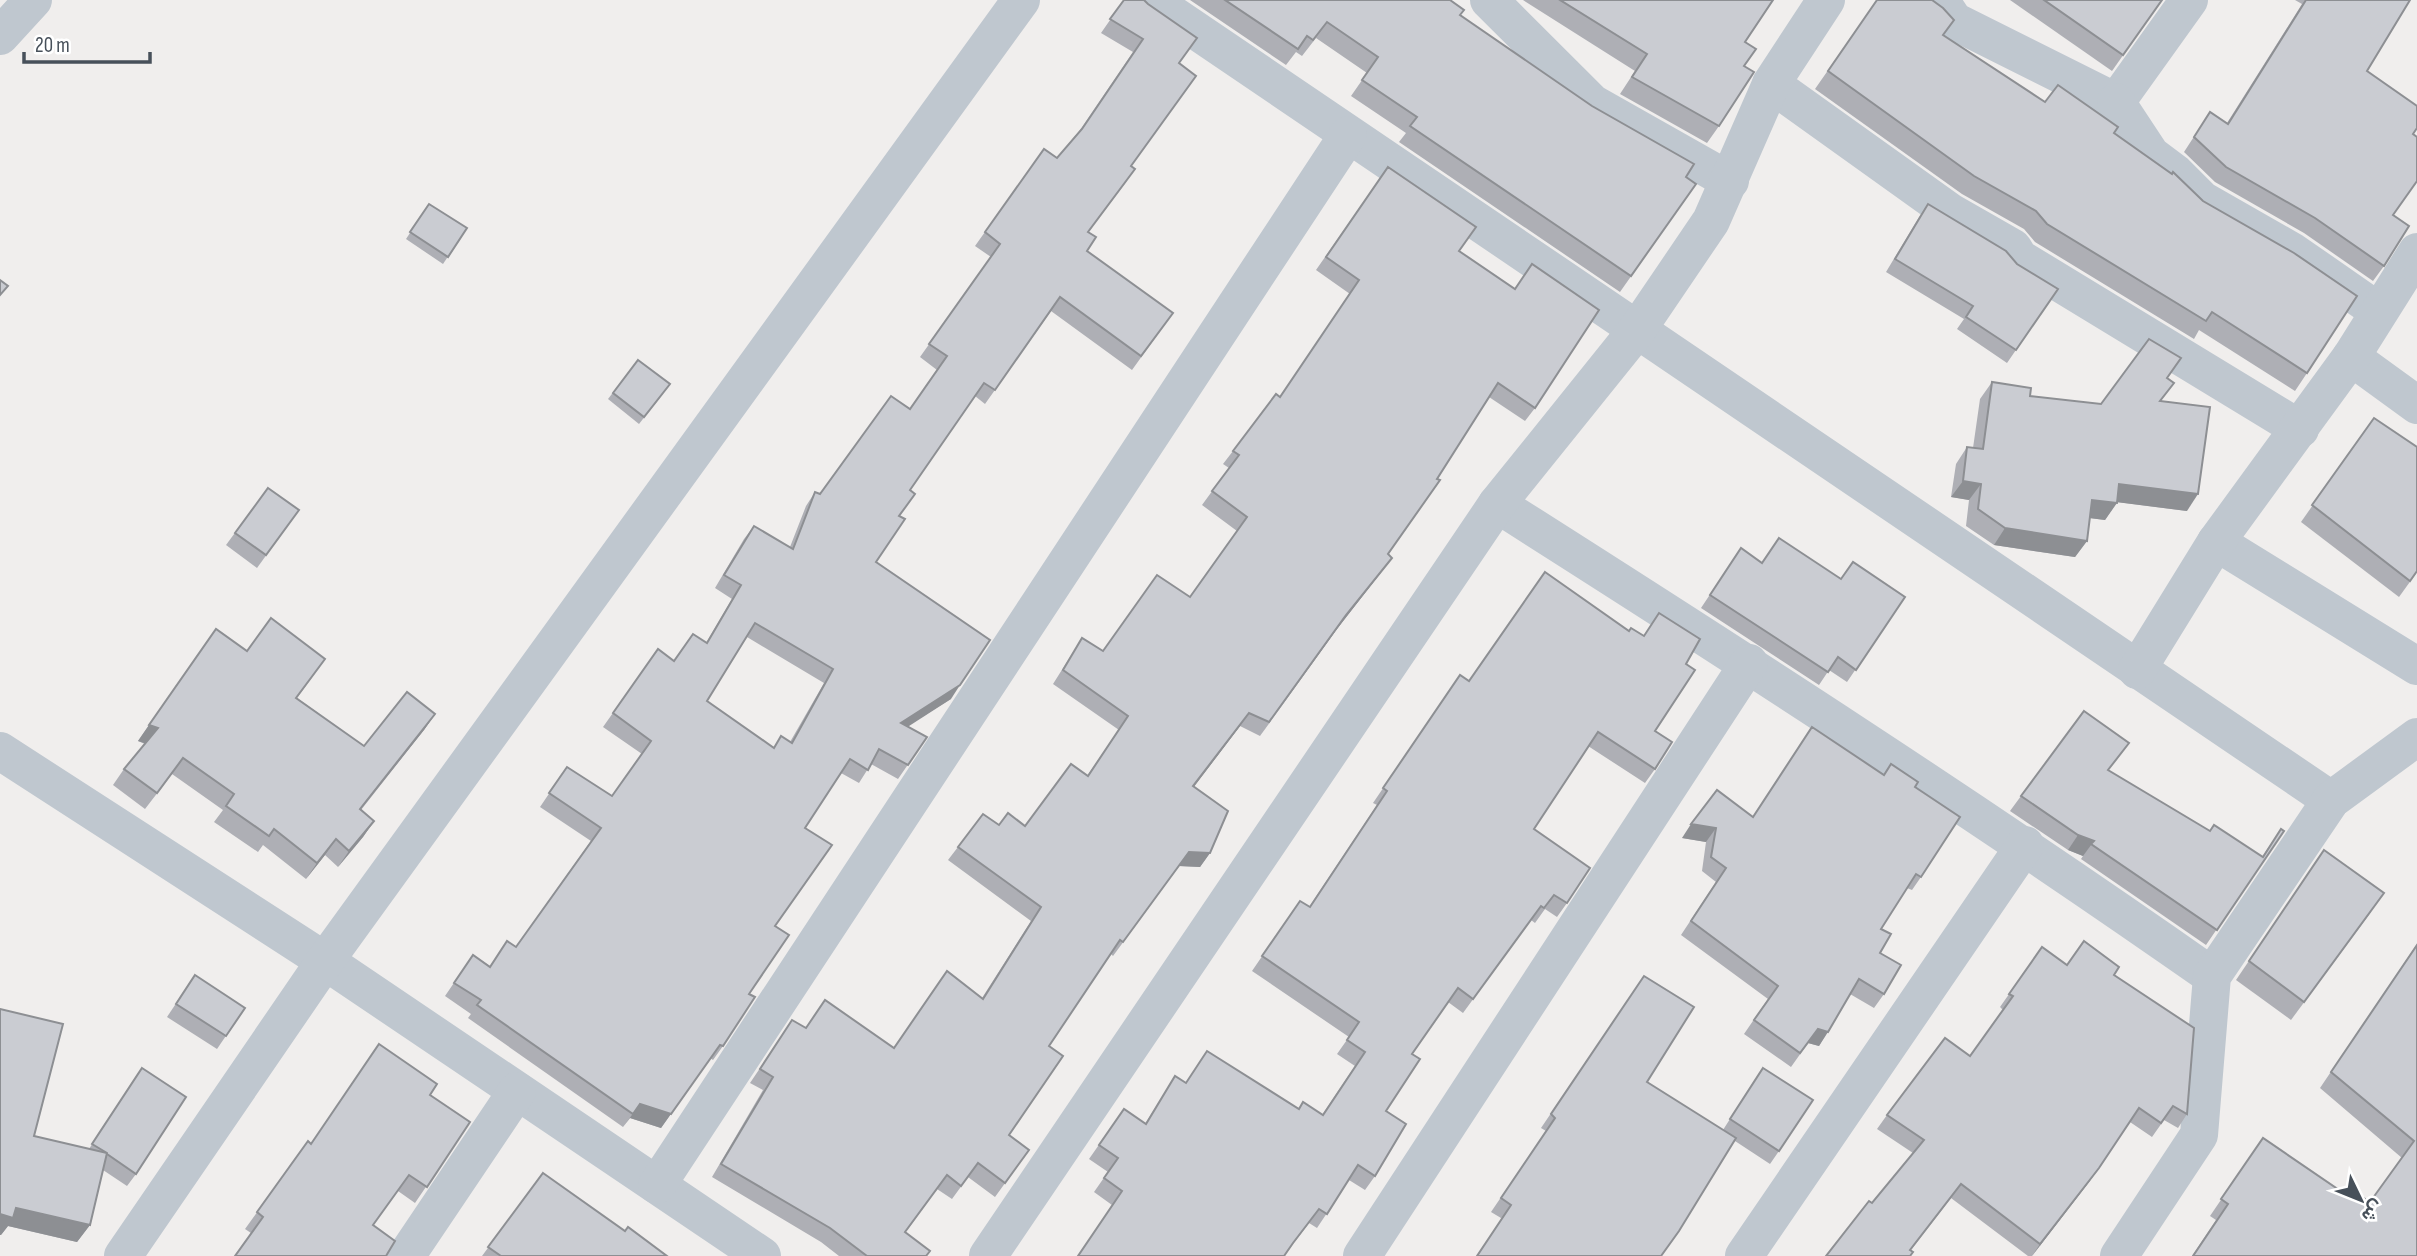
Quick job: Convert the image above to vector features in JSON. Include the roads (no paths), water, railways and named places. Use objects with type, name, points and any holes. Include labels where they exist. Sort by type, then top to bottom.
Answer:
[{"type":"street","points":[[0,36],[33,0]]},
{"type":"street","points":[[123,1256],[325,961],[1021,0]]},
{"type":"street","points":[[1151,0],[2331,800]]},
{"type":"street","points":[[1489,0],[1592,103],[1730,181]]},
{"type":"street","points":[[988,1256],[1497,504],[1637,330],[1711,221],[1771,84],[1826,0]]},
{"type":"street","points":[[1940,0],[1954,21],[2116,102],[2151,155],[2175,173],[2202,200],[2293,252],[2378,311]]},
{"type":"street","points":[[2116,102],[2189,0]]},
{"type":"street","points":[[1771,84],[1950,212],[2013,248],[2019,258],[2300,429]]},
{"type":"street","points":[[657,1185],[1348,135]]},
{"type":"street","points":[[2137,670],[2216,542],[2351,357],[2417,252]]},
{"type":"street","points":[[2351,357],[2417,405]]},
{"type":"street","points":[[1497,504],[1749,663],[2025,845],[2212,976]]},
{"type":"street","points":[[2216,542],[2417,667]]},
{"type":"street","points":[[1362,1256],[1749,663]]},
{"type":"street","points":[[2119,1256],[2199,1135],[2212,976],[2331,800],[2417,737]]},
{"type":"street","points":[[0,751],[325,961],[762,1256]]},
{"type":"street","points":[[1744,1256],[2025,845]]},
{"type":"street","points":[[406,1256],[517,1091]]}]
